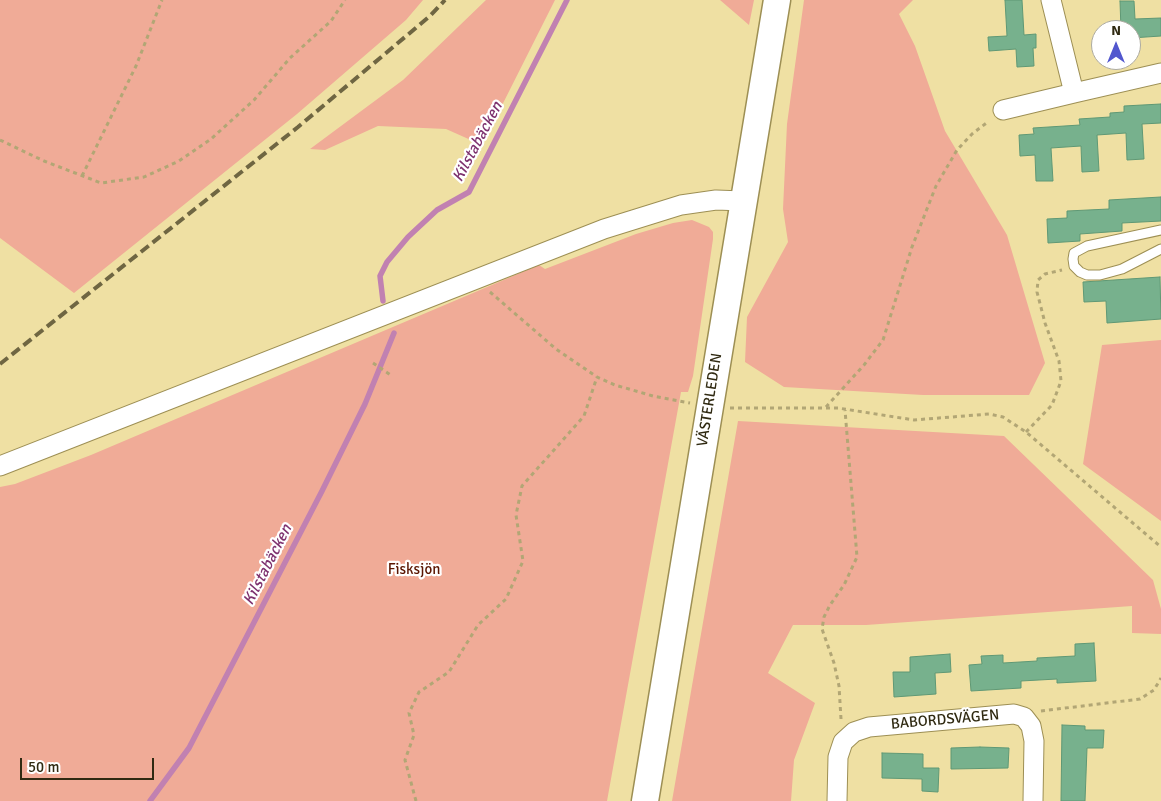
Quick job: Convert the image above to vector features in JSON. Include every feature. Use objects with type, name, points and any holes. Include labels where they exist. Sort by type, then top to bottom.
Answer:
[{"type":"street","name":"VÄSTERLEDEN","points":[[645,801],[777,0]]},
{"type":"street","points":[[1051,0],[1074,93]]},
{"type":"street","points":[[1003,110],[1161,73]]},
{"type":"street","points":[[0,466],[476,279],[649,214],[681,205],[708,201],[743,201]]},
{"type":"street","name":"BABORDSVÄGEN","points":[[843,742],[854,732],[869,727],[1014,714],[1024,717]]},
{"type":"street","points":[[1024,717],[1031,726],[1034,741],[1033,801]]},
{"type":"street","points":[[837,801],[838,757],[843,742]]},
{"type":"lane","points":[[1161,230],[1080,249],[1074,253],[1074,266],[1080,272],[1088,275],[1100,275],[1122,269],[1161,249]]},
{"type":"path","points":[[82,176],[136,66],[162,0]]},
{"type":"path","points":[[0,140],[44,161],[102,183],[144,177],[179,161],[211,139],[254,100],[290,58],[331,21],[345,0]]},
{"type":"path","points":[[826,408],[884,340],[925,210],[948,163],[972,134],[1003,110]]},
{"type":"path","points":[[1026,432],[1052,405],[1061,381],[1059,361],[1045,323],[1037,292],[1038,280],[1045,274],[1074,266]]},
{"type":"path","points":[[476,279],[527,326],[597,377],[615,386],[693,404]]},
{"type":"path","points":[[373,363],[392,376]]},
{"type":"path","points":[[416,801],[405,760],[414,735],[409,713],[419,692],[450,672],[478,625],[506,599],[523,561],[516,515],[522,486],[584,416],[597,377]]},
{"type":"path","points":[[726,408],[826,408],[914,420],[989,414],[1010,420],[1161,547]]},
{"type":"path","points":[[843,742],[839,686],[834,663],[822,629],[824,617],[844,585],[857,557],[845,410]]},
{"type":"path","points":[[1024,717],[1057,708],[1140,699],[1154,690],[1161,678]]},
{"type":"green space","points":[[0,0],[423,0],[406,20],[297,114],[74,293],[0,238]]},
{"type":"green space","points":[[486,0],[555,0],[482,145],[446,129],[378,126],[325,150],[310,149],[403,80]]},
{"type":"green space","points":[[720,0],[754,0],[749,25]]},
{"type":"green space","points":[[804,0],[913,0],[899,14],[915,46],[945,131],[1007,235],[1045,363],[1029,395],[923,395],[784,387],[745,362],[747,317],[788,242],[783,209],[787,124]]},
{"type":"green space","name":"Fisksjön","points":[[692,220],[709,227],[713,232],[693,376],[688,392],[681,392],[607,801],[0,801],[0,487],[15,484],[91,455],[539,265],[545,269],[636,234],[673,223]]},
{"type":"green space","points":[[1161,340],[1161,521],[1083,464],[1102,345]]},
{"type":"green space","points":[[738,421],[1004,436],[1153,580],[1161,609],[1161,634],[1132,633],[1132,606],[866,625],[793,625],[768,673],[815,703],[794,760],[791,801],[672,801]]},
{"type":"building","points":[[1005,0],[1022,0],[1024,35],[1036,34],[1036,48],[1033,48],[1034,66],[1017,67],[1016,49],[989,51],[988,37],[1007,36]]},
{"type":"building","points":[[1120,1],[1134,1],[1135,19],[1161,18],[1161,36],[1141,37],[1141,20],[1121,20]]},
{"type":"building","points":[[1161,104],[1161,123],[1142,124],[1144,159],[1127,160],[1126,133],[1097,135],[1099,171],[1082,172],[1081,146],[1051,148],[1053,181],[1036,181],[1035,155],[1020,156],[1019,135],[1034,134],[1033,128],[1080,125],[1079,119],[1110,117],[1110,113],[1124,112],[1124,106]]},
{"type":"building","points":[[1161,197],[1161,221],[1122,223],[1122,231],[1080,234],[1080,241],[1048,243],[1047,219],[1067,218],[1067,211],[1109,209],[1109,200]]},
{"type":"building","points":[[1160,277],[1161,319],[1107,323],[1106,301],[1084,302],[1083,282]]},
{"type":"building","points":[[1094,643],[1096,681],[1057,683],[1057,679],[1021,681],[1021,688],[971,691],[969,665],[982,664],[981,656],[1003,655],[1003,663],[1037,661],[1037,658],[1075,656],[1075,644]]},
{"type":"building","points":[[950,654],[951,672],[935,673],[936,694],[894,697],[893,672],[910,672],[910,657]]},
{"type":"building","points":[[1062,725],[1085,726],[1085,730],[1104,730],[1103,748],[1087,748],[1085,801],[1061,801]]},
{"type":"building","points":[[951,748],[1009,748],[1008,768],[951,769]]},
{"type":"building","points":[[882,753],[923,754],[923,768],[939,768],[938,792],[922,791],[922,779],[882,778]]},
{"type":"waterway","name":"Kilstabäcken","points":[[383,301],[380,276],[387,262],[408,237],[437,210],[469,192],[567,0]]},
{"type":"waterway","name":"Kilstabäcken","points":[[150,801],[189,748],[365,404],[394,333]]},
{"type":"railway","points":[[0,364],[298,127],[430,16],[445,0]]}]
